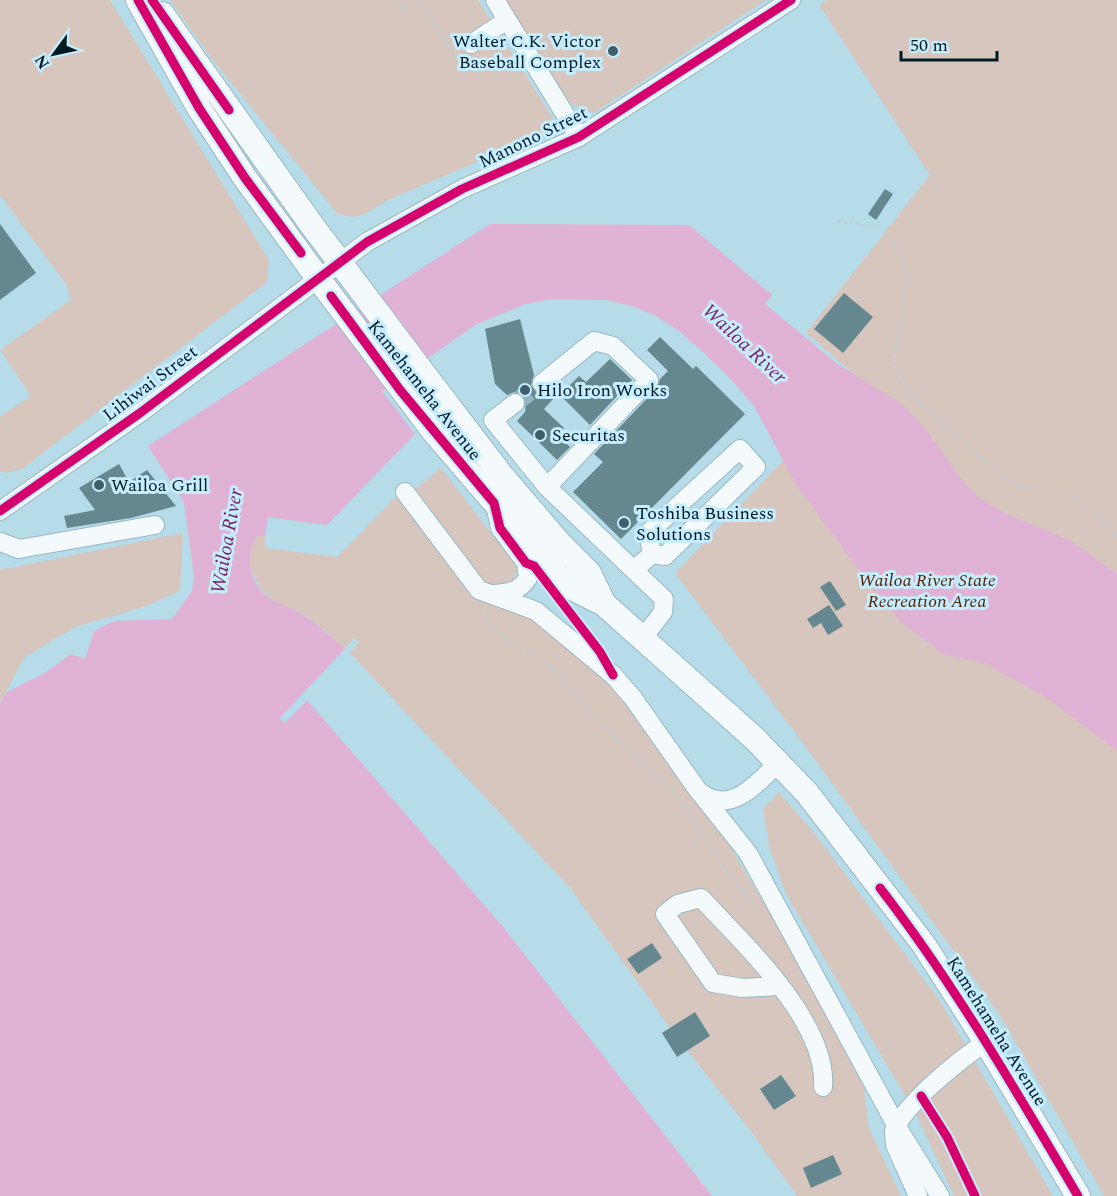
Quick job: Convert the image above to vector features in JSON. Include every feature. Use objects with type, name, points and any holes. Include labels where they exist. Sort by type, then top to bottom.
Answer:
[{"type":"main road","name":"Kamehameha Avenue","points":[[138,0],[206,118],[317,277],[400,390],[494,503],[556,574],[574,589],[604,604],[778,762],[831,822],[924,945],[986,1042],[1078,1196]]},
{"type":"main road","name":"Kamehameha Avenue","points":[[152,0],[424,374],[508,482],[589,573],[604,604]]},
{"type":"street","points":[[495,0],[579,137]]},
{"type":"street","name":"Manono Street","points":[[317,277],[339,260],[422,210],[579,137],[791,0]]},
{"type":"street","points":[[468,49],[507,20]]},
{"type":"street","name":"Lihiwai Street","points":[[0,511],[140,413],[317,277]]},
{"type":"street","points":[[542,383],[594,341],[614,346],[649,380],[547,487]]},
{"type":"street","points":[[515,403],[494,420],[547,487],[661,594],[665,606],[642,639]]},
{"type":"street","points":[[740,449],[756,467],[665,556],[652,554],[648,533],[740,449]]},
{"type":"street","points":[[405,492],[479,590],[536,611],[613,675],[633,698],[698,789],[748,853],[896,1125],[940,1196]]},
{"type":"street","points":[[489,595],[512,592],[523,586],[528,578],[526,563],[500,528],[494,503]]},
{"type":"street","points":[[0,542],[19,549],[155,525]]},
{"type":"street","points":[[635,569],[652,554]]},
{"type":"street","points":[[698,789],[714,800],[733,799],[747,792],[778,762]]},
{"type":"street","points":[[779,986],[743,988],[713,983],[665,914],[678,904],[700,898],[767,969],[804,1020],[824,1070],[823,1087]]},
{"type":"street","points":[[918,1196],[895,1145],[896,1125],[953,1066],[986,1042]]},
{"type":"path","points":[[396,0],[405,12]]},
{"type":"path","points":[[418,0],[457,60],[468,49]]},
{"type":"path","points":[[838,221],[886,229],[900,252],[907,269],[902,323],[895,351],[895,369],[909,393],[1006,480],[1032,490],[1070,494],[1092,508],[1117,536]]},
{"type":"path","points":[[489,595],[483,611],[489,624],[519,647],[548,664],[623,745],[673,790],[693,816],[722,867],[759,907]]},
{"type":"green space","points":[[0,0],[110,0],[269,260],[267,282],[22,469],[5,473],[0,471],[0,417],[31,396],[0,350],[71,300],[66,284],[0,195]]},
{"type":"green space","points":[[170,0],[478,0],[553,118],[547,132],[388,200],[369,212],[351,217],[344,216],[337,213],[211,58]]},
{"type":"green space","name":"Walter C.K. Victor Baseball Complex","points":[[505,0],[766,0],[594,113],[570,103]]},
{"type":"green space","name":"Wailoa River State Recreation Area","points":[[827,0],[1117,0],[1117,1196],[1104,1196],[1000,1015],[800,739],[675,573],[861,380],[806,333],[930,175],[819,5]]},
{"type":"green space","points":[[441,468],[518,568],[512,583],[519,610],[552,629],[585,659],[635,713],[729,845],[797,957],[850,1053],[864,1088],[869,1128],[901,1196],[797,1196],[753,1134],[673,1032],[570,888],[350,653],[359,642],[354,638],[345,649],[307,617],[272,599],[257,583],[249,557],[253,541],[260,535],[265,535],[265,548],[337,557],[395,498],[418,487]]},
{"type":"green space","points":[[183,533],[180,591],[146,606],[73,628],[24,658],[0,703],[0,570]]},
{"type":"green space","points":[[779,792],[816,835],[940,1001],[1053,1196],[954,1196],[917,1116],[786,894],[770,849],[763,809]]},
{"type":"water","name":"Wailoa River","points":[[490,224],[689,225],[772,295],[765,304],[836,363],[903,405],[929,433],[960,478],[978,497],[1004,513],[1071,541],[1117,574],[1117,751],[1047,698],[985,663],[943,654],[901,622],[862,574],[797,486],[754,406],[729,377],[679,331],[656,316],[632,306],[606,300],[552,299],[525,304],[475,325],[382,391],[415,434],[327,525],[268,517],[265,535],[256,537],[252,545],[250,562],[258,587],[271,599],[305,616],[345,649],[280,718],[285,722],[307,700],[504,928],[712,1196],[0,1196],[0,703],[7,692],[45,673],[71,654],[85,659],[94,631],[114,621],[172,619],[192,591],[194,577],[184,502],[148,446]]},
{"type":"pier","points":[[347,647],[347,651],[284,718],[305,698],[309,698],[285,723],[280,718]]},
{"type":"building","points":[[885,189],[893,194],[876,220],[868,214]]},
{"type":"building","points":[[0,224],[36,273],[0,300]]},
{"type":"building","points":[[844,293],[873,317],[843,353],[814,329]]},
{"type":"building","name":"Hilo Iron Works","points":[[520,319],[534,375],[531,385],[537,393],[550,391],[555,397],[544,409],[564,428],[558,435],[570,447],[557,460],[517,421],[525,412],[526,402],[523,396],[514,392],[507,395],[495,384],[485,329]]},
{"type":"building","points":[[660,337],[693,369],[696,366],[745,414],[621,539],[573,492],[603,462],[594,454],[657,388],[660,379],[668,371],[647,350]]},
{"type":"building","points":[[610,359],[632,380],[590,425],[560,395],[579,376],[586,382]]},
{"type":"building","points":[[119,464],[129,482],[147,470],[176,506],[131,518],[67,528],[64,516],[95,510],[79,488]]},
{"type":"building","points":[[830,581],[846,605],[836,611],[820,587]]},
{"type":"building","points":[[829,605],[843,626],[828,635],[821,623],[813,628],[807,619]]},
{"type":"building","points":[[652,943],[662,958],[638,974],[627,959]]},
{"type":"building","points":[[695,1012],[710,1036],[677,1057],[662,1033]]},
{"type":"building","points":[[781,1075],[796,1096],[774,1110],[760,1089]]},
{"type":"building","points":[[833,1155],[842,1174],[811,1188],[803,1168]]},
{"type":"tunnel","points":[[515,403],[542,383]]},
{"type":"cycle path","points":[[138,0],[199,108],[245,178],[301,253]]},
{"type":"cycle path","points":[[152,0],[229,110]]},
{"type":"cycle path","points":[[0,511],[140,413],[367,242],[462,189],[579,137],[791,0]]},
{"type":"cycle path","points":[[331,296],[400,390],[494,503],[500,528],[526,563],[534,566],[600,652],[613,675]]},
{"type":"cycle path","points":[[880,888],[959,1000],[1078,1196]]},
{"type":"cycle path","points":[[921,1096],[947,1137],[975,1196]]},
{"type":"place","name":"Walter C.K. Victor Baseball Complex","points":[[613,51]]},
{"type":"place","name":"Hilo Iron Works","points":[[525,390]]},
{"type":"place","name":"Securitas","points":[[540,435]]},
{"type":"place","name":"Wailoa Grill","points":[[99,485]]},
{"type":"place","name":"Toshiba Business Solutions","points":[[624,523]]}]
